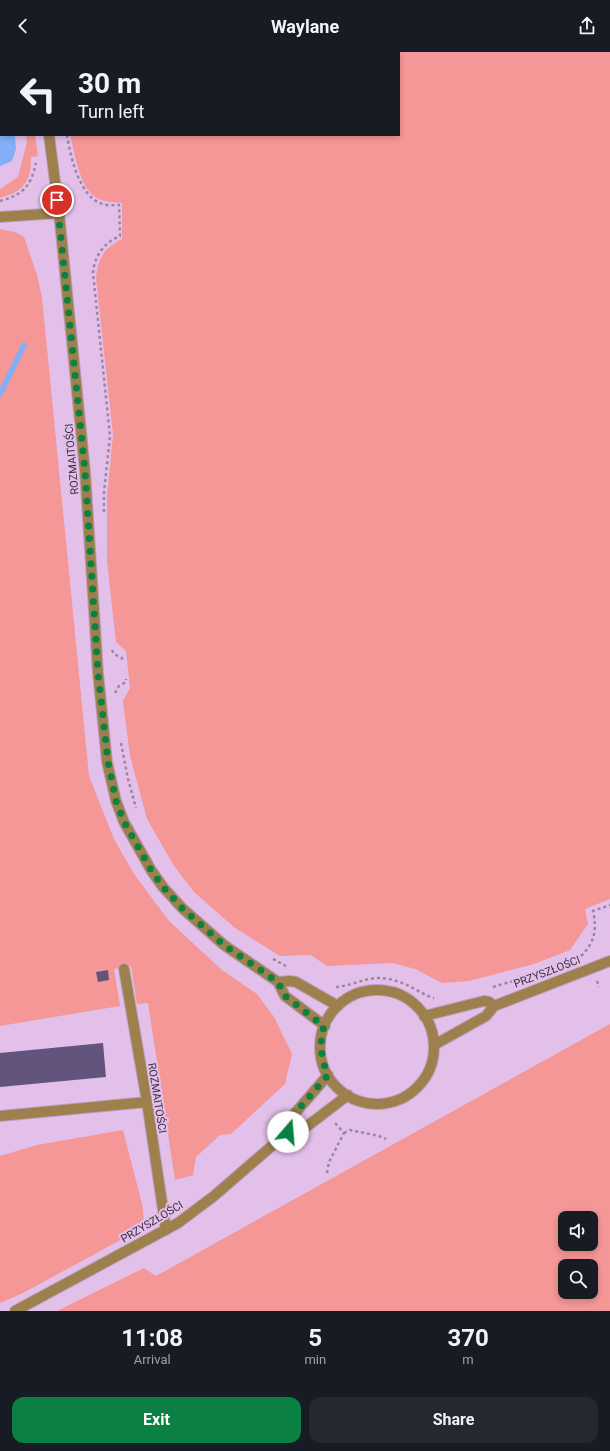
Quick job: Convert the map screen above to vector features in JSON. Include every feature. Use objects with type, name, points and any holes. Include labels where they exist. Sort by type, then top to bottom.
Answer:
[{"type":"street","name":"ROZMAITOŚCI","points":[[49,136],[59,213],[85,471],[98,673],[111,782],[124,822],[151,870],[163,887],[182,908],[224,945],[278,982]]},
{"type":"street","points":[[0,217],[59,213]]},
{"type":"street","name":"PRZYSZŁOŚCI","points":[[434,1045],[478,1021],[494,1006],[610,961]]},
{"type":"street","name":"ROZMAITOŚCI","points":[[124,969],[166,1230]]},
{"type":"street","points":[[324,1026],[285,996],[278,982],[296,982],[338,1006]]},
{"type":"street","points":[[374,990],[388,991],[401,995],[412,1002],[424,1016],[431,1030],[434,1045],[432,1063],[426,1076],[418,1087],[407,1095],[386,1103],[375,1104],[364,1102],[348,1095],[335,1085],[328,1075],[323,1063],[321,1051],[321,1038],[324,1026],[330,1015],[348,998],[374,990]]},
{"type":"street","points":[[424,1016],[484,1001],[489,1002],[494,1006]]},
{"type":"street","name":"PRZYSZŁOŚCI","points":[[288,1132],[288,1123],[290,1119],[328,1075]]},
{"type":"street","name":"PRZYSZŁOŚCI","points":[[15,1311],[178,1223],[214,1196],[288,1132],[291,1133],[306,1127],[348,1095]]},
{"type":"street","points":[[0,1116],[146,1102]]},
{"type":"path","points":[[67,136],[78,177],[84,189],[91,197],[100,203],[119,205],[120,236],[104,247],[95,261],[93,273],[110,436],[104,492],[104,522]]},
{"type":"path","points":[[0,201],[14,197],[27,187],[33,176],[36,162]]},
{"type":"path","points":[[111,648],[114,654],[122,658],[123,662]]},
{"type":"path","points":[[114,694],[119,686],[126,682],[126,679]]},
{"type":"path","points":[[120,736],[128,779],[137,810]]},
{"type":"path","points":[[577,959],[587,950],[593,938],[596,926],[593,911],[610,905]]},
{"type":"path","points":[[267,956],[287,967]]},
{"type":"path","points":[[336,987],[344,987],[364,980],[378,978],[392,980],[436,999]]},
{"type":"path","points":[[489,988],[517,980]]},
{"type":"path","points":[[334,1122],[344,1133]]},
{"type":"path","points":[[327,1173],[329,1162],[344,1133],[350,1130],[379,1136],[386,1139]]},
{"type":"shaded area","points":[[400,52],[610,52],[610,899],[585,909],[588,924],[570,950],[534,964],[469,981],[442,983],[415,969],[392,963],[327,966],[311,955],[280,956],[235,928],[194,892],[174,866],[147,819],[130,756],[123,701],[130,688],[126,651],[116,642],[107,561],[107,496],[113,435],[96,278],[98,265],[103,254],[116,242],[122,239],[122,203],[108,202],[95,197],[85,185],[78,169],[70,136],[400,136]]},
{"type":"shaded area","points":[[26,136],[35,136],[38,156],[31,157],[31,166],[28,179],[20,189],[0,198],[0,189],[18,177],[27,142]]},
{"type":"shaded area","points":[[0,229],[15,232],[24,237],[37,275],[42,297],[89,776],[114,839],[134,874],[169,921],[222,970],[257,994],[274,1017],[292,1054],[285,1084],[231,1134],[220,1135],[196,1157],[193,1175],[175,1180],[148,1003],[137,1004],[131,966],[114,969],[120,1006],[0,1026]]},
{"type":"shaded area","points":[[610,1024],[610,1311],[57,1311],[144,1268],[156,1276]]},
{"type":"shaded area","points":[[123,1130],[143,1208],[144,1223],[137,1231],[23,1293],[0,1303],[0,1156],[37,1145]]},
{"type":"water","points":[[0,136],[15,136],[16,149],[12,161],[0,166]]},
{"type":"building","points":[[108,970],[109,980],[98,982],[96,972]]},
{"type":"building","points":[[103,1043],[106,1077],[0,1087],[0,1053]]},
{"type":"waterway","points":[[0,394],[24,345]]},
{"type":"route","points":[[57,200],[85,471],[98,673],[111,782],[124,822],[151,870],[163,887],[182,908],[204,928],[224,945],[278,982],[281,991],[285,996],[324,1026],[321,1038],[321,1051],[323,1063],[328,1075],[290,1119],[287,1127],[288,1132]]}]
